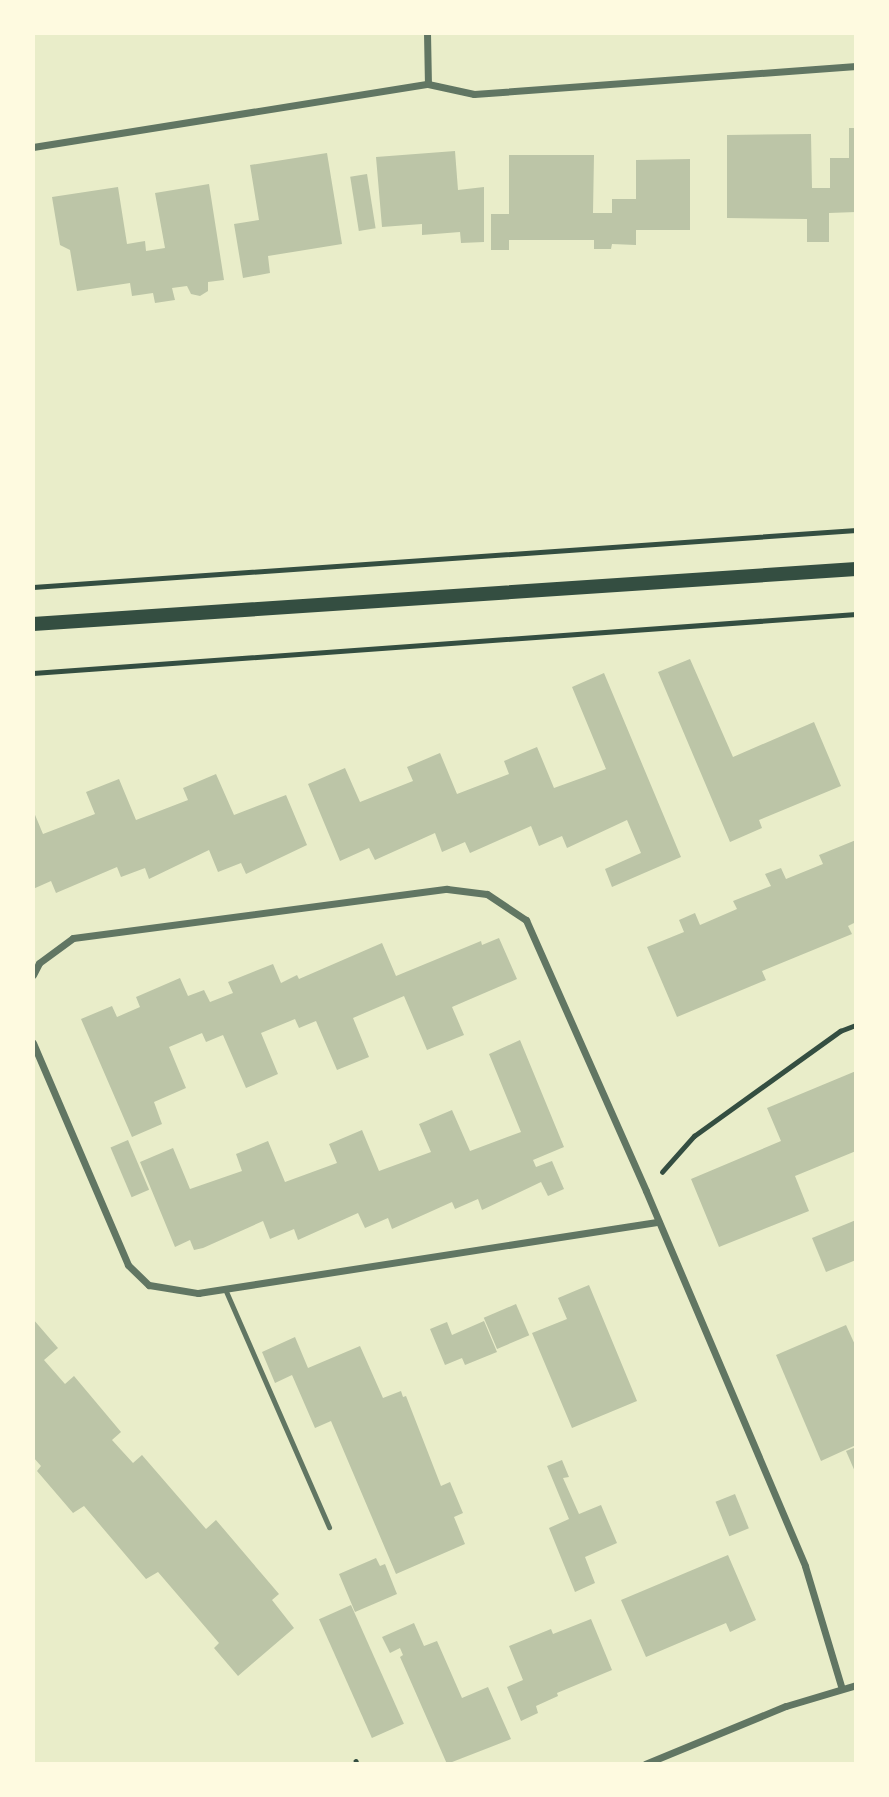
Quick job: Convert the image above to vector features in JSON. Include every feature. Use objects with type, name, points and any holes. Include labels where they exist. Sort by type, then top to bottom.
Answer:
[{"type":"main road","points":[[33,624],[856,569]]},
{"type":"street","points":[[427,33],[428,84]]},
{"type":"street","points":[[33,147],[428,84],[474,94],[856,66]]},
{"type":"street","points":[[33,975],[39,963],[73,938],[447,889],[487,894],[526,920],[646,1191],[805,1566],[842,1689]]},
{"type":"street","points":[[33,1043],[128,1265],[149,1285],[198,1293],[659,1222]]},
{"type":"street","points":[[646,1764],[786,1706],[856,1685]]},
{"type":"lane","points":[[225,1289],[329,1527]]},
{"type":"path","points":[[33,587],[856,530]]},
{"type":"path","points":[[33,673],[856,614]]},
{"type":"path","points":[[646,1191],[694,1136],[840,1031],[856,1025]]},
{"type":"building","points":[[849,128],[856,128],[856,212],[829,213],[829,242],[807,242],[807,219],[727,218],[727,135],[811,134],[812,188],[830,188],[830,158],[849,158]]},
{"type":"building","points":[[455,151],[458,190],[484,187],[484,242],[461,243],[460,232],[422,235],[422,224],[382,227],[376,157]]},
{"type":"building","points":[[327,153],[342,244],[268,256],[270,273],[243,278],[234,224],[259,220],[250,165]]},
{"type":"building","points":[[509,155],[594,155],[593,213],[612,213],[612,199],[636,199],[636,160],[690,159],[690,230],[636,230],[636,245],[612,244],[611,249],[594,249],[594,240],[509,240],[509,250],[491,250],[491,214],[509,214]]},
{"type":"building","points":[[367,174],[376,228],[359,231],[350,177]]},
{"type":"building","points":[[209,184],[224,280],[208,282],[208,291],[200,296],[191,294],[187,286],[172,288],[175,300],[155,303],[153,293],[132,296],[130,283],[77,291],[70,250],[60,245],[52,197],[118,187],[127,244],[145,241],[146,251],[165,248],[155,193]]},
{"type":"building","points":[[690,659],[733,757],[814,722],[841,786],[759,820],[762,828],[730,842],[658,672]]},
{"type":"building","points":[[604,673],[681,857],[612,887],[605,869],[641,853],[627,820],[567,848],[562,836],[539,846],[531,826],[470,853],[465,842],[442,852],[435,833],[375,860],[369,848],[340,861],[308,784],[345,768],[360,802],[413,781],[407,767],[440,753],[457,794],[509,774],[504,761],[537,747],[554,788],[606,769],[572,687]]},
{"type":"building","points":[[216,774],[234,815],[286,795],[307,845],[246,874],[241,863],[218,872],[209,850],[149,879],[145,868],[121,877],[117,867],[56,893],[51,881],[33,889],[33,810],[43,834],[95,814],[86,792],[119,779],[136,820],[188,800],[183,788]]},
{"type":"building","points":[[856,840],[856,922],[848,926],[852,934],[762,971],[766,980],[677,1017],[647,947],[684,932],[679,920],[695,913],[700,925],[737,909],[733,901],[771,886],[765,874],[781,868],[786,879],[823,864],[819,855]]},
{"type":"building","points":[[499,938],[517,979],[452,1007],[464,1035],[427,1050],[404,996],[353,1018],[369,1057],[337,1070],[316,1021],[299,1028],[295,1019],[261,1033],[278,1074],[246,1088],[223,1035],[206,1042],[202,1033],[169,1047],[186,1088],[154,1102],[162,1124],[132,1137],[81,1019],[112,1006],[117,1017],[140,1007],[136,997],[180,978],[188,996],[204,990],[210,1002],[233,993],[228,982],[273,964],[281,983],[297,975],[299,979],[382,943],[396,976],[481,941],[482,945]]},
{"type":"building","points":[[520,1040],[564,1147],[533,1160],[536,1167],[552,1161],[564,1189],[548,1196],[541,1182],[482,1210],[478,1199],[455,1209],[452,1202],[392,1229],[388,1218],[365,1228],[358,1213],[298,1240],[294,1229],[270,1239],[263,1221],[203,1248],[194,1250],[190,1240],[175,1247],[140,1162],[173,1148],[190,1189],[242,1171],[236,1154],[268,1141],[285,1182],[337,1163],[329,1144],[362,1130],[379,1171],[431,1152],[419,1124],[452,1110],[470,1151],[521,1132],[489,1054]]},
{"type":"building","points":[[856,1071],[856,1151],[795,1176],[809,1211],[719,1247],[691,1179],[781,1141],[767,1108]]},
{"type":"building","points":[[128,1140],[149,1190],[132,1197],[111,1147]]},
{"type":"building","points":[[856,1220],[856,1260],[826,1272],[812,1238]]},
{"type":"building","points":[[589,1285],[637,1401],[572,1428],[532,1333],[567,1319],[558,1298]]},
{"type":"building","points":[[516,1304],[529,1335],[497,1349],[484,1318]]},
{"type":"building","points":[[33,1319],[58,1348],[44,1360],[65,1384],[74,1376],[121,1432],[112,1440],[133,1463],[142,1455],[206,1529],[216,1520],[279,1594],[272,1600],[294,1628],[238,1676],[214,1648],[219,1643],[158,1572],[146,1579],[84,1506],[73,1513],[37,1471],[41,1466],[33,1457]]},
{"type":"building","points":[[484,1321],[497,1352],[465,1365],[462,1358],[445,1365],[430,1329],[447,1322],[452,1335]]},
{"type":"building","points":[[846,1325],[856,1347],[856,1445],[821,1461],[776,1355]]},
{"type":"building","points":[[295,1337],[308,1368],[360,1346],[383,1398],[401,1391],[403,1397],[406,1396],[441,1486],[450,1482],[463,1513],[454,1517],[465,1544],[396,1574],[331,1421],[315,1428],[292,1375],[275,1383],[262,1352]]},
{"type":"building","points":[[856,1447],[856,1474],[846,1451]]},
{"type":"building","points":[[562,1460],[569,1477],[563,1478],[579,1514],[601,1505],[617,1543],[585,1557],[595,1583],[575,1592],[549,1528],[569,1519],[547,1466]]},
{"type":"building","points":[[735,1494],[749,1528],[729,1536],[716,1502]]},
{"type":"building","points":[[728,1555],[756,1620],[730,1632],[726,1623],[646,1657],[621,1600]]},
{"type":"building","points":[[376,1558],[380,1566],[385,1564],[397,1594],[355,1612],[339,1574]]},
{"type":"building","points":[[351,1605],[404,1724],[372,1738],[319,1619]]},
{"type":"building","points":[[591,1619],[612,1670],[557,1693],[558,1696],[536,1706],[538,1713],[521,1721],[507,1687],[523,1680],[509,1646],[551,1629],[553,1634]]},
{"type":"building","points":[[414,1623],[424,1646],[437,1641],[462,1698],[488,1687],[511,1739],[447,1764],[400,1657],[403,1655],[400,1648],[390,1653],[382,1637]]}]
